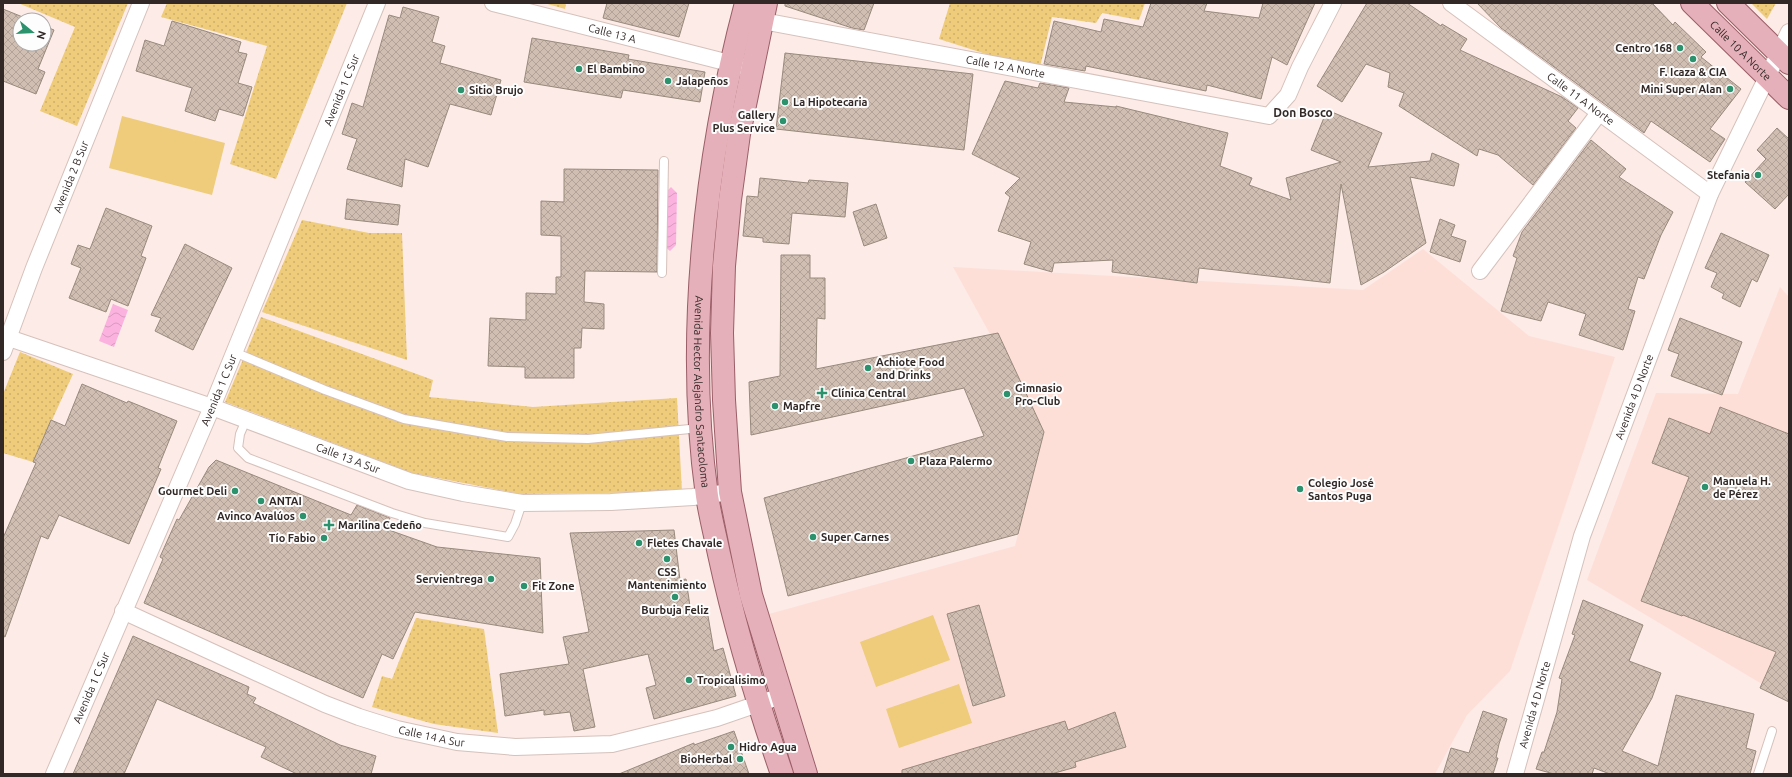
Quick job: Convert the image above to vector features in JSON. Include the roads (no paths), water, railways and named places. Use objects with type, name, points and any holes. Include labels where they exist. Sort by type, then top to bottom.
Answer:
[{"type":"main road","name":"Calle 10 A Norte","points":[[1692,3],[1789,98]]},
{"type":"main road","points":[[1728,3],[1784,58]]},
{"type":"main road","name":"Avenida Hector Alejandro Santacoloma","points":[[754,11],[742,66],[713,162],[701,273],[699,352],[701,428],[707,497],[731,606],[759,704],[782,774]]},
{"type":"main road","name":"Avenida Hector Alejandro Santacoloma","points":[[742,66],[739,134],[730,200],[724,266],[722,333],[724,400],[730,492],[752,595],[781,696],[806,774]]},
{"type":"street","name":"Avenida 2 B Sur","points":[[5,342],[141,3]]},
{"type":"street","name":"Avenida 1 C Sur","points":[[54,774],[122,611],[212,407],[377,3]]},
{"type":"street","name":"Calle 13 A","points":[[493,3],[742,66]]},
{"type":"street","name":"Calle 12 A Norte","points":[[754,11],[1269,116],[1288,95],[1333,3]]},
{"type":"street","name":"Calle 11 A Norte","points":[[1451,3],[1710,194]]},
{"type":"street","name":"Avenida 4 D Norte","points":[[1515,774],[1582,536],[1710,194],[1768,77],[1784,58],[1789,32]]},
{"type":"street","points":[[1480,271],[1599,113]]},
{"type":"street","name":"Calle 13 A Sur","points":[[5,342],[212,407],[409,481],[464,493],[522,503],[611,502],[707,497],[730,492]]},
{"type":"street","name":"Calle 14 A Sur","points":[[122,611],[325,704],[359,718],[397,729],[457,742],[515,747],[612,744],[717,718],[781,696]]},
{"type":"lane","points":[[662,273],[664,161]]},
{"type":"lane","points":[[234,352],[325,390],[404,419],[499,436],[588,439],[701,428]]},
{"type":"lane","points":[[246,420],[240,434],[238,448],[248,458],[398,515],[425,523],[508,537],[515,524],[522,503]]},
{"type":"lane","points":[[1758,774],[1772,731]]},
{"type":"water","points":[[671,187],[677,193],[676,245],[670,251],[665,247],[666,192]]},
{"type":"water","points":[[113,304],[128,310],[114,347],[99,341]]},
{"type":"place","name":"Centro 168","points":[[1680,48]]},
{"type":"place","name":"F. Icaza & CIA","points":[[1693,59]]},
{"type":"place","name":"El Bambino","points":[[579,69]]},
{"type":"place","name":"Jalapeños","points":[[668,81]]},
{"type":"place","name":"Mini Super Alan","points":[[1730,89]]},
{"type":"place","name":"Sitio Brujo","points":[[461,90]]},
{"type":"place","name":"La Hipotecaria","points":[[785,102]]},
{"type":"place","name":"Gallery Plus Service","points":[[783,121]]},
{"type":"place","name":"Stefania","points":[[1758,175]]},
{"type":"place","name":"Achiote Food and Drinks","points":[[868,368]]},
{"type":"place","name":"Clínica Central","points":[[822,393]]},
{"type":"place","name":"Gimnasio Pro-Club","points":[[1007,394]]},
{"type":"place","name":"Mapfre","points":[[775,406]]},
{"type":"place","name":"Plaza Palermo","points":[[911,461]]},
{"type":"place","name":"Manuela H. de Pérez","points":[[1705,487]]},
{"type":"place","name":"Colegio José Santos Puga","points":[[1300,489]]},
{"type":"place","name":"Gourmet Deli","points":[[235,491]]},
{"type":"place","name":"ANTAI","points":[[261,501]]},
{"type":"place","name":"Avinco Avalúos","points":[[303,516]]},
{"type":"place","name":"Marilina Cedeño","points":[[329,525]]},
{"type":"place","name":"Super Carnes","points":[[813,537]]},
{"type":"place","name":"Tío Fabio","points":[[324,538]]},
{"type":"place","name":"Fletes Chavale","points":[[639,543]]},
{"type":"place","name":"CSS Mantenimiento","points":[[667,559]]},
{"type":"place","name":"Servientrega","points":[[491,579]]},
{"type":"place","name":"Fit Zone","points":[[524,586]]},
{"type":"place","name":"Burbuja Feliz","points":[[675,597]]},
{"type":"place","name":"Tropicalisimo","points":[[689,680]]},
{"type":"place","name":"Hidro Agua","points":[[731,747]]},
{"type":"place","name":"BioHerbal","points":[[740,759]]},
{"type":"district","name":"Don Bosco","points":[[1303,112]]}]
